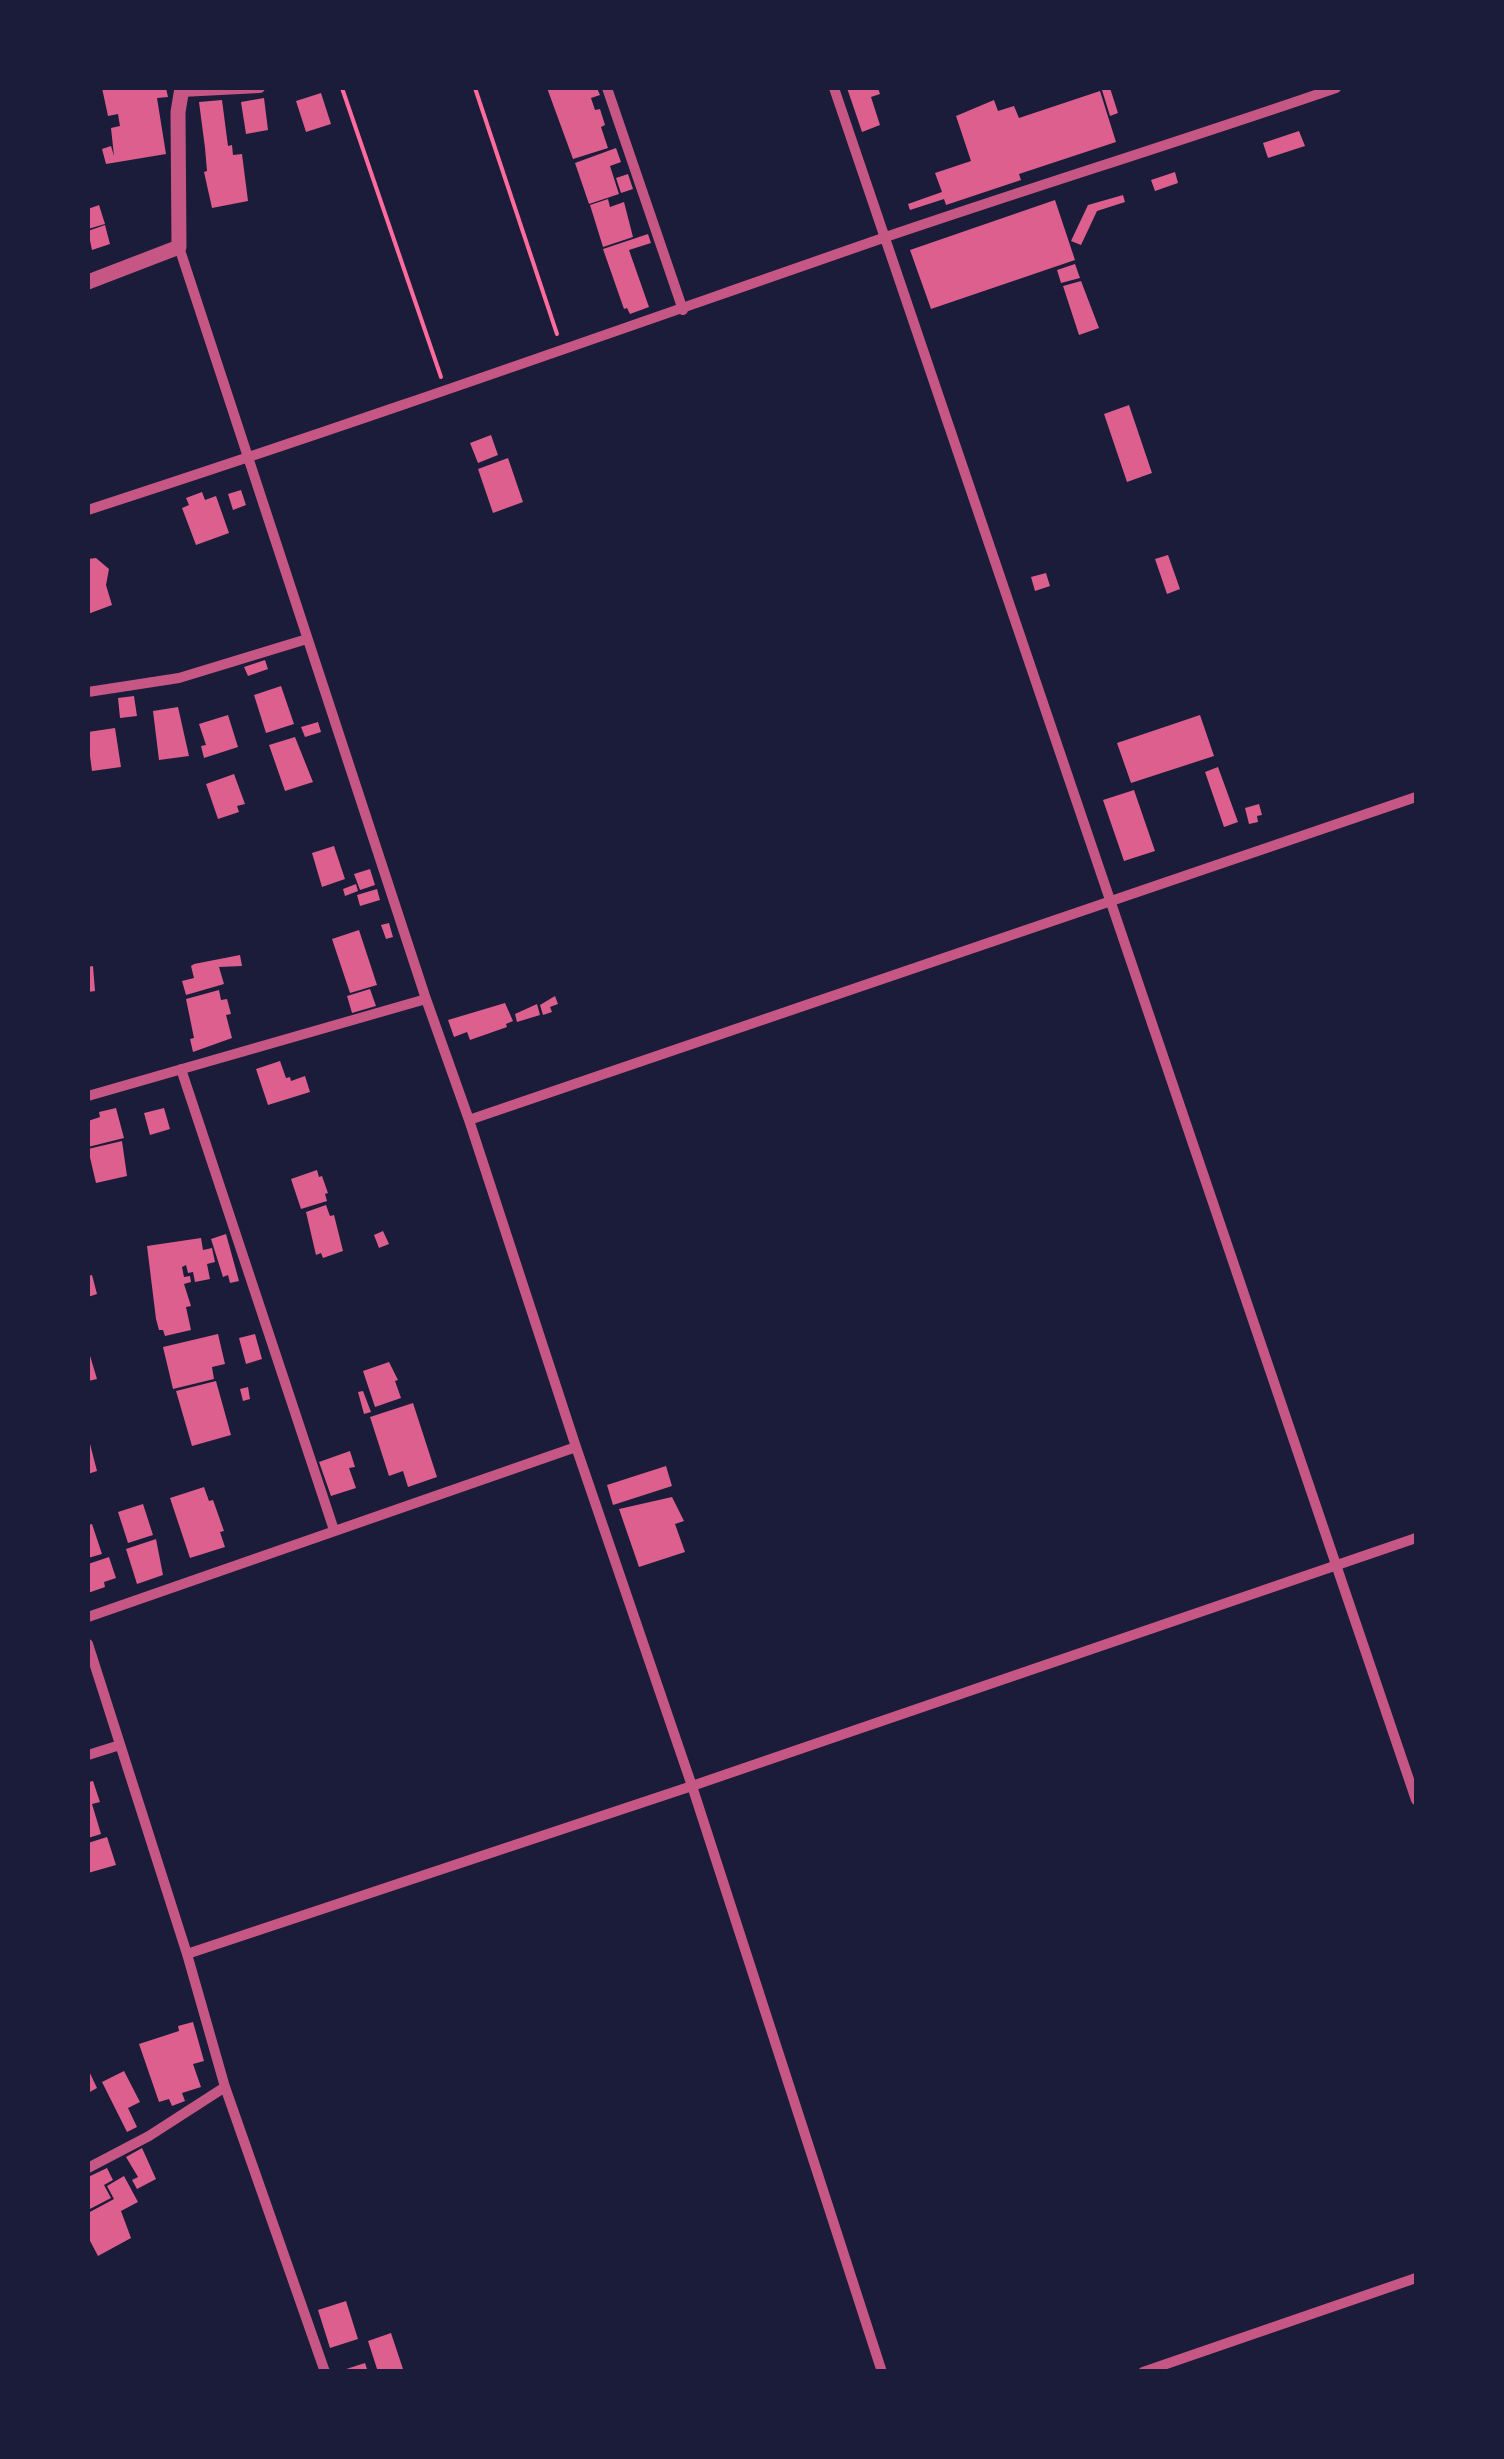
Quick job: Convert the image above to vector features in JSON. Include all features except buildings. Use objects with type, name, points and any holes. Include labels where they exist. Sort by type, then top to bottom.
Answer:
[{"type":"street","points":[[260,88],[182,90],[178,130],[180,246],[426,998],[692,1786],[882,2372]]},
{"type":"street","points":[[607,88],[683,310]]},
{"type":"street","points":[[834,88],[1416,1800]]},
{"type":"street","points":[[88,510],[1336,88]]},
{"type":"street","points":[[88,282],[180,246]]},
{"type":"street","points":[[88,692],[179,678],[307,639]]},
{"type":"street","points":[[469,1120],[1416,797]]},
{"type":"street","points":[[88,1096],[426,998]]},
{"type":"street","points":[[182,1069],[334,1530]]},
{"type":"street","points":[[88,1617],[576,1446]]},
{"type":"street","points":[[187,1954],[1416,1538]]},
{"type":"street","points":[[88,1644],[225,2087],[326,2372]]},
{"type":"street","points":[[88,1755],[120,1745]]},
{"type":"street","points":[[88,2168],[149,2136],[225,2087]]},
{"type":"street","points":[[1143,2372],[1416,2278]]},
{"type":"path","points":[[342,88],[446,390]]},
{"type":"path","points":[[474,88],[563,350]]}]
